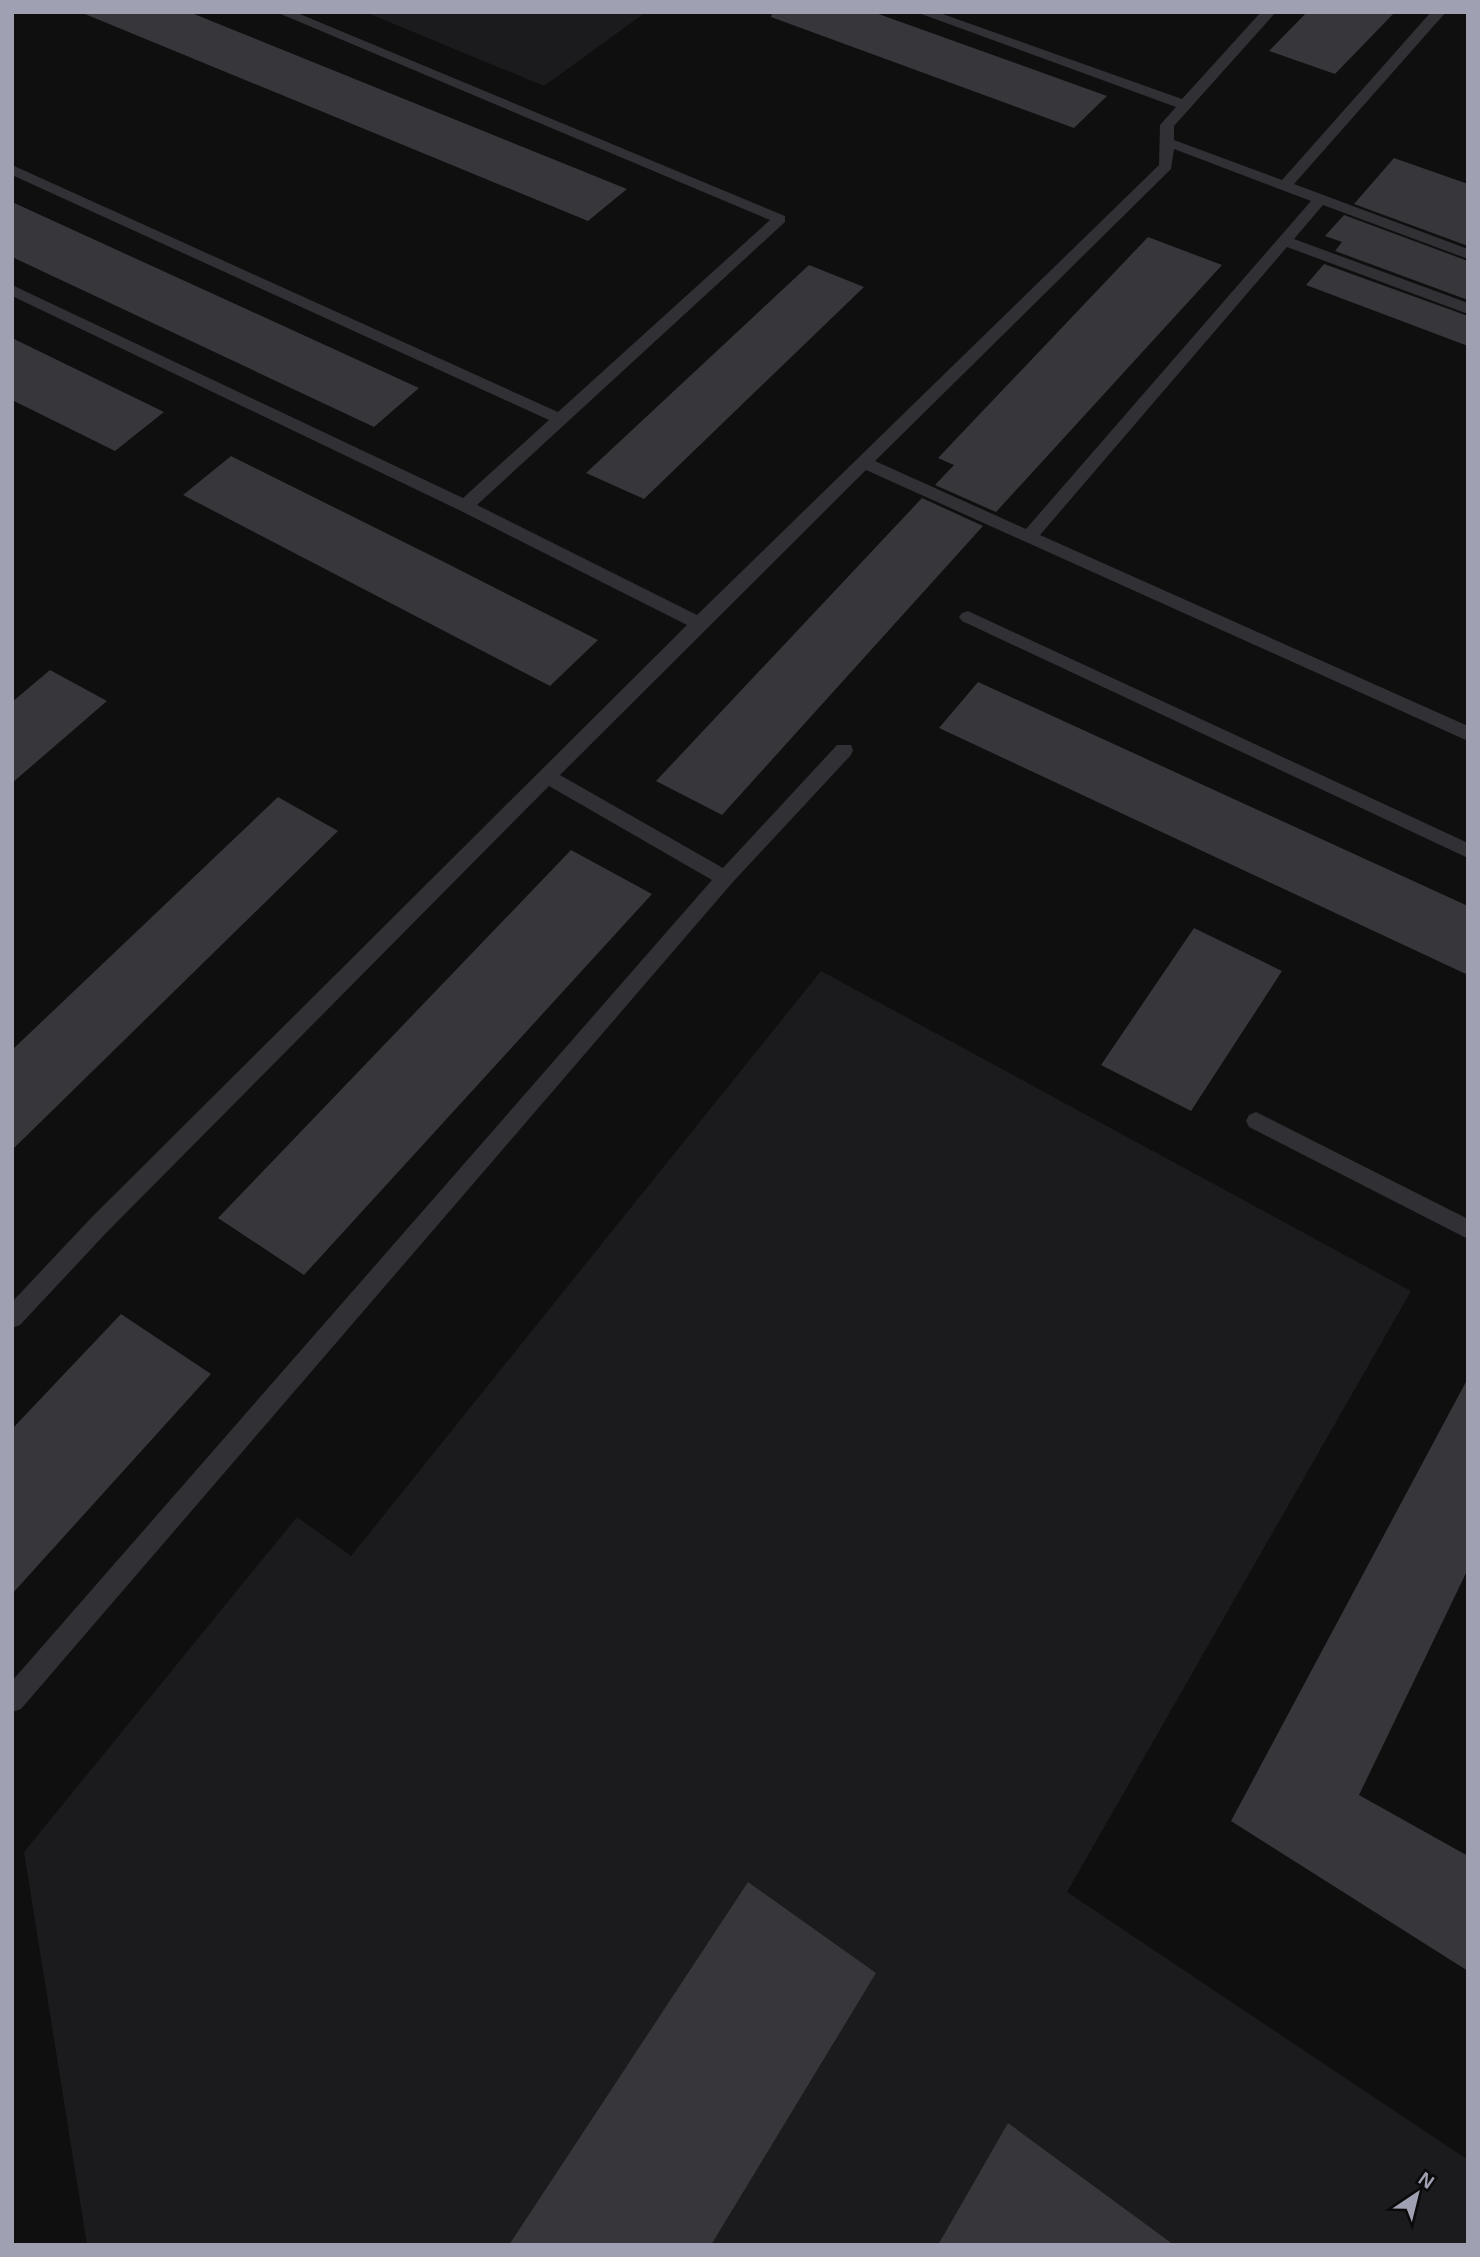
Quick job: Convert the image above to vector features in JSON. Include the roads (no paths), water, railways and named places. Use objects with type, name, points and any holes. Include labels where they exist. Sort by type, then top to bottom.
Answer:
[{"type":"lane","points":[[283,12],[780,219],[465,506]]},
{"type":"lane","points":[[923,12],[1185,105]]},
{"type":"lane","points":[[12,1318],[99,1225],[699,624],[1166,166],[1167,125],[1269,12]]},
{"type":"lane","points":[[1285,186],[1439,12]]},
{"type":"lane","points":[[1167,142],[1468,254]]},
{"type":"lane","points":[[12,169],[560,419]]},
{"type":"lane","points":[[1029,536],[1321,199]]},
{"type":"lane","points":[[1285,241],[1468,309]]},
{"type":"lane","points":[[12,290],[465,506],[699,624]]},
{"type":"lane","points":[[865,463],[1468,734]]},
{"type":"lane","points":[[968,617],[1468,851]]},
{"type":"lane","points":[[12,1700],[725,878],[844,750]]},
{"type":"lane","points":[[547,776],[725,878]]},
{"type":"lane","points":[[1256,1121],[1468,1230]]}]
